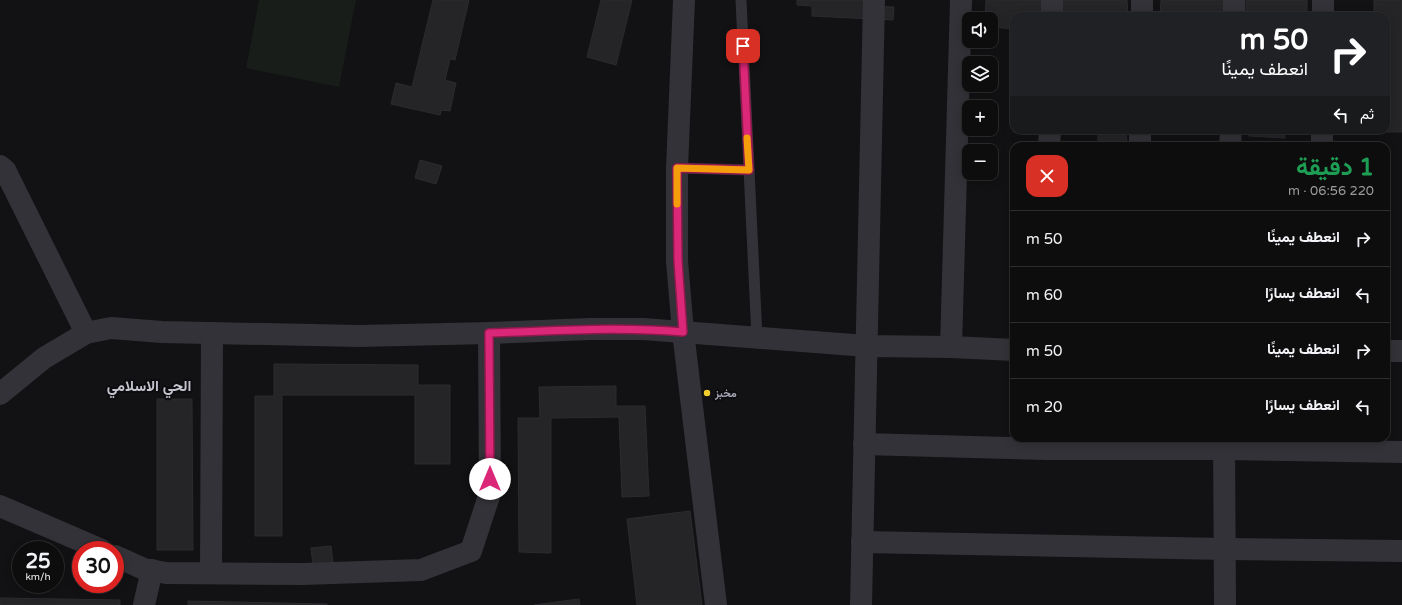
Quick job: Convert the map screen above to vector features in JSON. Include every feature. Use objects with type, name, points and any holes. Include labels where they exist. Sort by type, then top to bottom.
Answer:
[{"type":"street","points":[[684,0],[677,168],[678,261],[683,332],[716,605]]},
{"type":"street","points":[[861,605],[874,0]]},
{"type":"street","points":[[951,347],[961,0]]},
{"type":"street","points":[[1052,0],[1052,12]]},
{"type":"street","points":[[1142,0],[1142,12]]},
{"type":"street","points":[[1234,0],[1234,12]]},
{"type":"street","points":[[1323,0],[1323,12]]},
{"type":"street","points":[[0,166],[5,170],[86,333]]},
{"type":"street","points":[[0,394],[44,358],[86,333],[111,328],[162,332],[359,336],[590,329],[643,329],[867,346],[951,347],[1010,350]]},
{"type":"street","points":[[211,573],[212,333]]},
{"type":"street","points":[[124,560],[144,569],[166,573],[303,574],[421,570],[471,551],[490,493],[489,333]]},
{"type":"street","points":[[1390,351],[1402,351]]},
{"type":"street","points":[[864,444],[1048,448],[1224,443],[1402,452]]},
{"type":"street","points":[[1224,443],[1226,549],[1225,605]]},
{"type":"street","points":[[0,506],[81,541]]},
{"type":"street","points":[[862,542],[1402,551]]},
{"type":"street","points":[[144,605],[152,570]]},
{"type":"lane","points":[[741,0],[757,338]]},
{"type":"lane","points":[[677,168],[749,170]]},
{"type":"shaded area","points":[[259,0],[356,0],[339,87],[246,68]]},
{"type":"building","points":[[433,0],[469,0],[455,60],[450,59],[445,80],[456,83],[450,111],[441,110],[440,115],[391,104],[396,83],[412,87]]},
{"type":"building","points":[[601,0],[632,0],[616,65],[587,57]]},
{"type":"building","points":[[797,0],[870,0],[869,6],[894,7],[893,20],[812,16],[812,6],[797,5]]},
{"type":"building","points":[[986,0],[1045,0],[1045,12],[1010,12],[1010,29],[998,28],[998,12],[985,12]]},
{"type":"building","points":[[1057,0],[1127,0],[1128,12],[1058,12]]},
{"type":"building","points":[[1161,0],[1230,0],[1230,12],[1160,12]]},
{"type":"building","points":[[1246,0],[1307,0],[1307,12],[1246,12]]},
{"type":"building","points":[[1374,0],[1402,0],[1402,132],[1390,132],[1390,12],[1374,12]]},
{"type":"building","points":[[1098,134],[1126,134],[1127,142],[1098,142]]},
{"type":"building","points":[[1249,134],[1285,134],[1285,138],[1249,136]]},
{"type":"building","points":[[420,160],[442,166],[436,184],[415,178]]},
{"type":"building","points":[[274,364],[418,365],[418,385],[450,385],[450,464],[415,464],[415,395],[282,395],[282,536],[255,536],[255,396],[274,396]]},
{"type":"building","points":[[616,386],[616,406],[645,406],[649,496],[622,497],[619,417],[551,418],[551,553],[519,552],[518,418],[540,418],[539,387]]},
{"type":"building","points":[[157,399],[192,399],[193,550],[157,550]]},
{"type":"building","points":[[690,511],[702,605],[637,605],[627,519]]},
{"type":"building","points":[[331,546],[333,563],[313,565],[311,548]]},
{"type":"building","points":[[0,598],[120,600],[120,605],[0,605]]},
{"type":"building","points":[[579,599],[580,605],[534,605]]},
{"type":"building","points":[[188,601],[327,604],[327,605],[188,605]]},
{"type":"slow traffic","points":[[677,204],[677,168],[749,170],[747,138]]},
{"type":"place","name":"مخبز","points":[[707,393]]},
{"type":"district","name":"الحي الاسلامي","points":[[149,386]]},
{"type":"route","points":[[490,479],[489,333],[590,329],[643,329],[683,332],[678,261],[677,168],[749,170],[743,46]]}]
